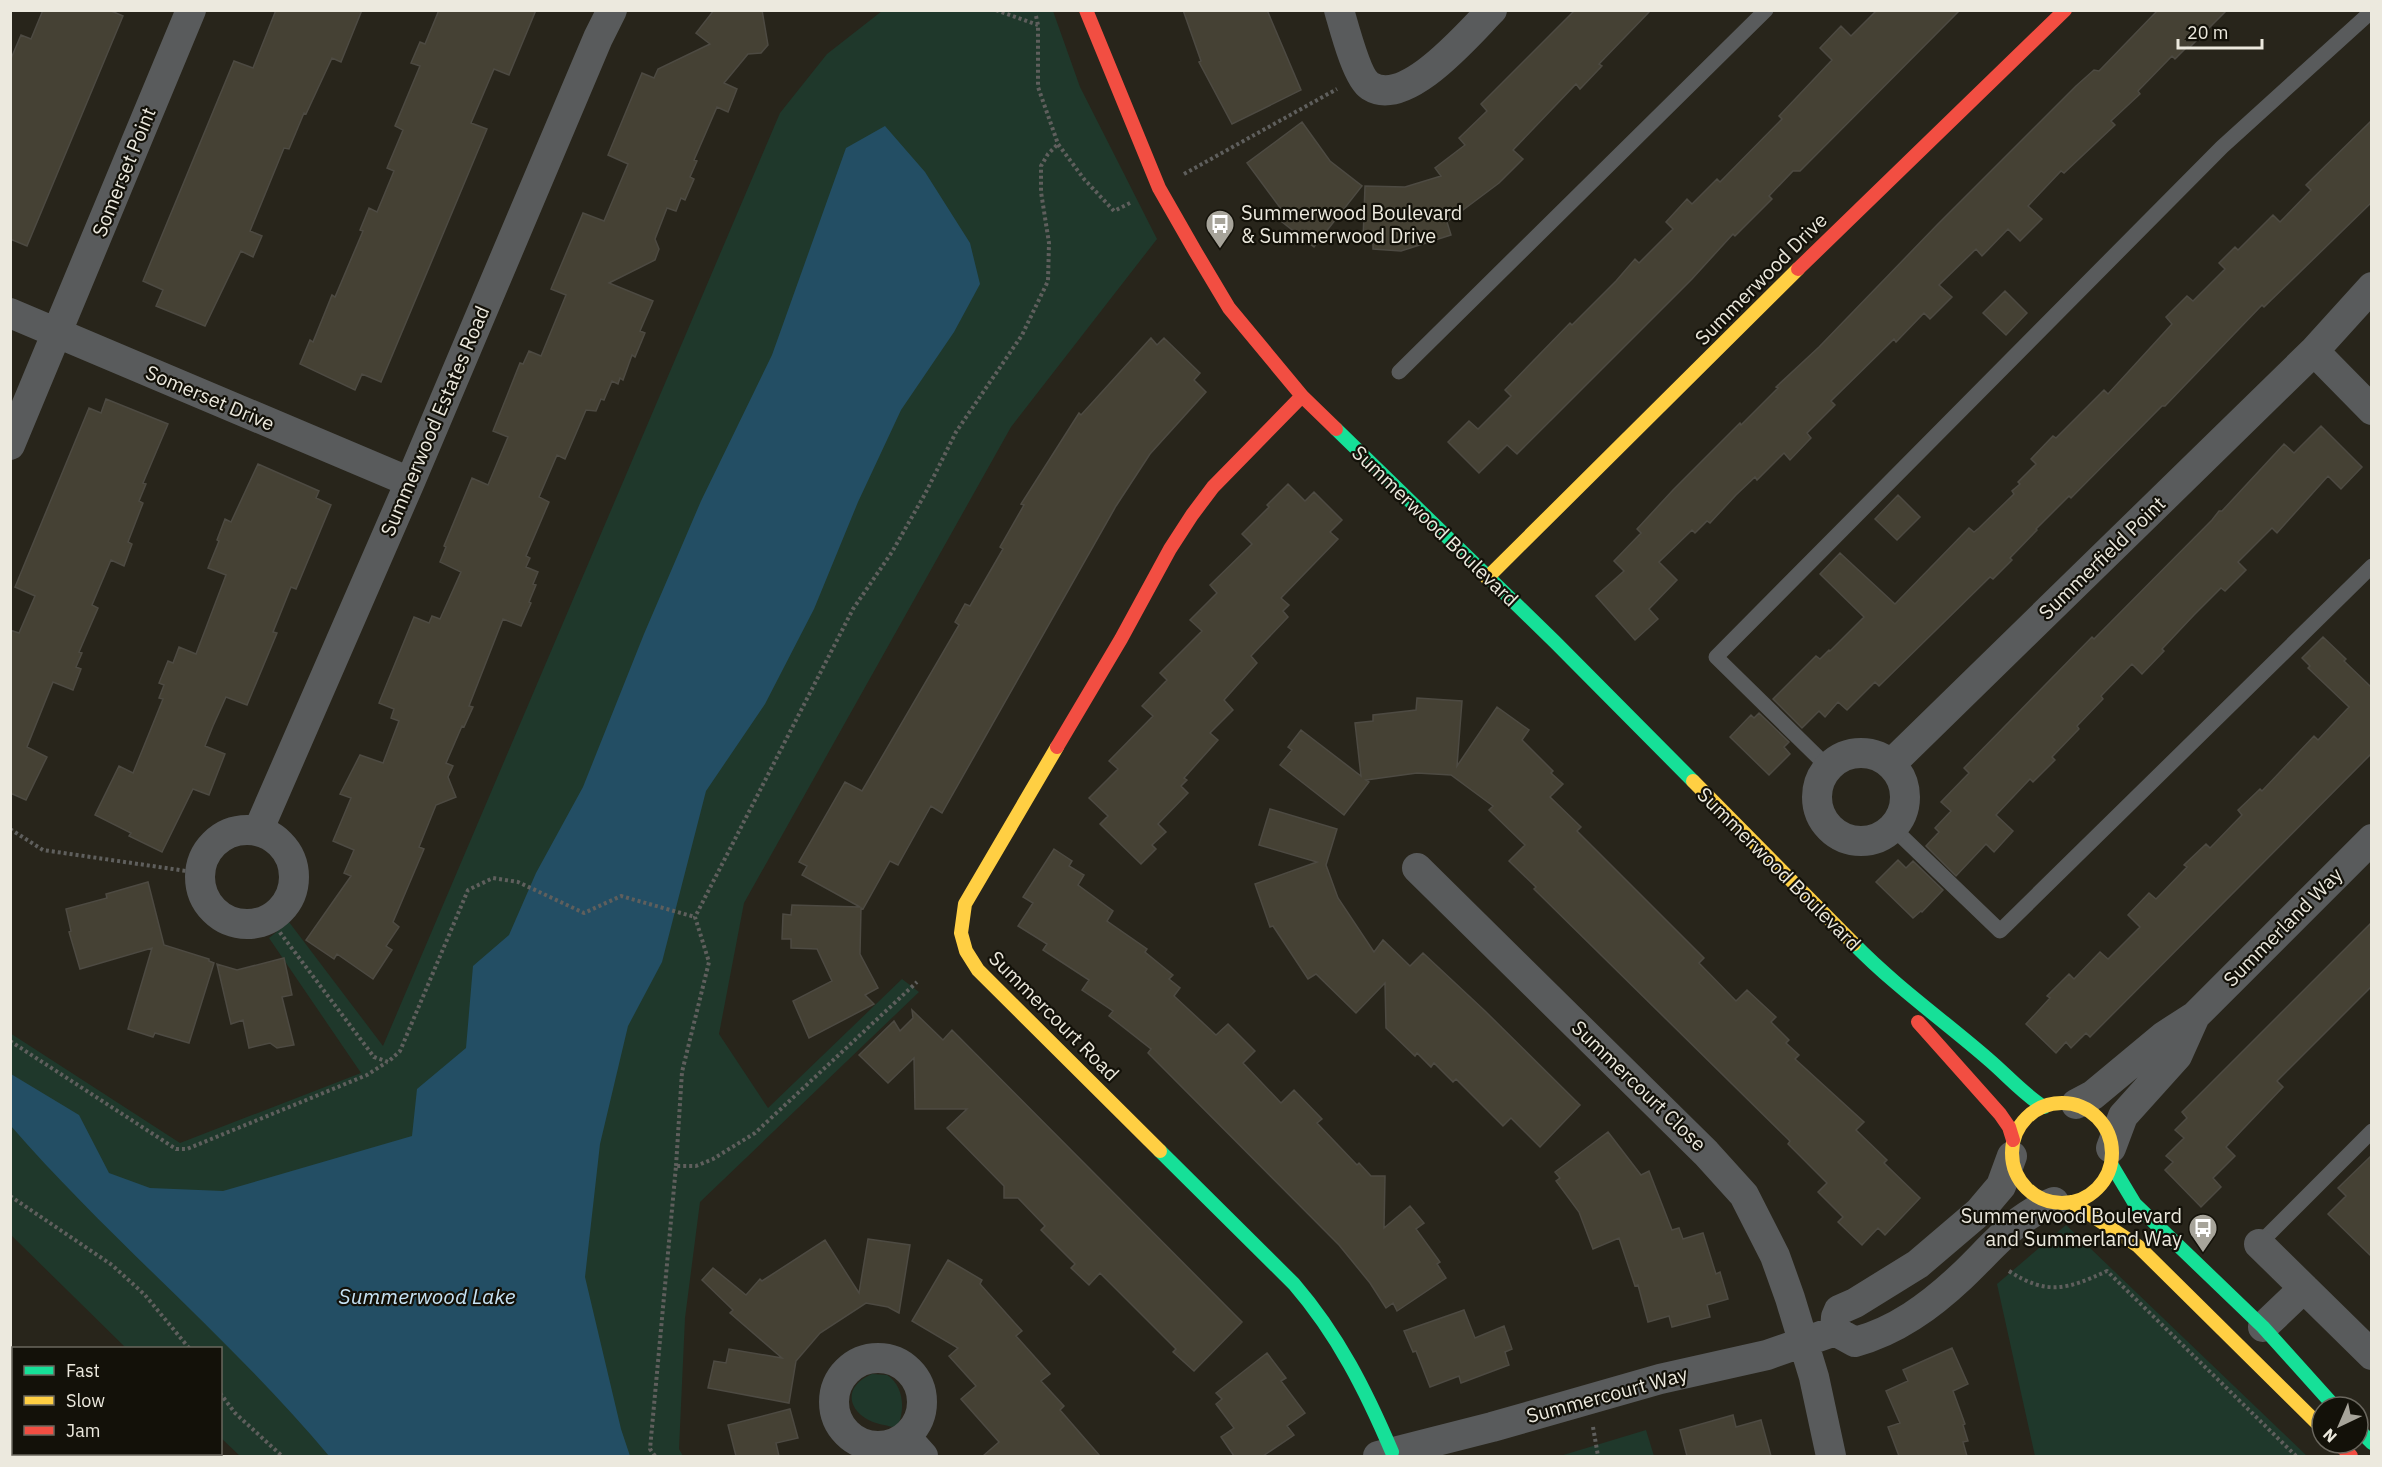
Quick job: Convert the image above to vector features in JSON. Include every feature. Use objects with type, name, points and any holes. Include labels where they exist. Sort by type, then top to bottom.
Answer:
[{"type":"street","name":"Somerset Point","points":[[10,446],[190,10]]},
{"type":"street","name":"Summerwood Estates Road","points":[[258,831],[612,10]]},
{"type":"street","name":"Summerwood Boulevard","points":[[1086,10],[1159,188],[1229,308],[1302,396],[1555,642],[1881,972],[1988,1059],[2031,1100],[2044,1107]]},
{"type":"street","points":[[1338,10],[1362,76],[1370,86],[1387,92],[1399,90],[1435,67],[1492,10]]},
{"type":"street","name":"Summerwood Drive","points":[[1487,578],[1894,174],[2065,10]]},
{"type":"street","name":"Summerfield Point","points":[[1891,764],[2314,351],[2372,287]]},
{"type":"street","name":"Somerset Drive","points":[[10,313],[410,482]]},
{"type":"street","points":[[2314,351],[2372,410]]},
{"type":"street","name":"Summercourt Road","points":[[1302,396],[1213,487],[1170,549],[1120,639],[970,893],[960,919],[961,935],[967,954],[978,969],[1316,1307],[1335,1334],[1368,1394],[1385,1454]]},
{"type":"street","points":[[1866,753],[1891,764],[1900,775],[1905,788],[1905,802],[1901,816],[1893,828],[1883,836],[1870,841],[1842,838],[1831,830],[1822,819],[1817,806],[1817,792],[1828,767],[1852,754],[1866,753]]},
{"type":"street","points":[[242,830],[258,831],[273,837],[284,849],[292,863],[294,879],[290,895],[281,909],[255,923],[240,924],[215,912],[206,900],[201,887],[200,873],[204,857],[219,839],[226,834],[242,830]]},
{"type":"street","name":"Summerland Way","points":[[2076,1104],[2093,1095],[2164,1036],[2195,1016],[2372,838]]},
{"type":"street","name":"Summercourt Close","points":[[1417,868],[1726,1173],[1744,1195],[1774,1256],[1803,1342],[1814,1377],[1832,1456]]},
{"type":"street","name":"Summerwood Boulevard","points":[[1881,972],[1911,1014],[2000,1114],[2009,1128],[2012,1148]]},
{"type":"street","name":"Summerland Way","points":[[2111,1156],[2123,1116],[2177,1056],[2195,1016]]},
{"type":"street","points":[[2111,1156],[2105,1182],[2099,1188],[2083,1199],[2035,1210],[2020,1219],[1959,1279],[1904,1322],[1874,1337],[1855,1342],[1836,1331],[1836,1317],[1839,1310],[1855,1304],[1918,1264],[1979,1212],[2001,1186],[2023,1120],[2036,1110],[2059,1102],[2076,1104],[2090,1110],[2106,1126],[2111,1156],[2135,1204],[2263,1327],[2324,1395]]},
{"type":"street","points":[[2012,1148],[2017,1174],[2022,1185],[2031,1193],[2063,1202],[2138,1246],[2310,1416]]},
{"type":"street","points":[[2259,1244],[2372,1355]]},
{"type":"street","points":[[2263,1327],[2304,1288]]},
{"type":"street","name":"Summercourt Way","points":[[1385,1454],[1492,1427],[1660,1379],[1767,1355],[1836,1331]]},
{"type":"lane","points":[[1399,372],[1766,10]]},
{"type":"lane","points":[[1828,767],[1716,657],[2222,147],[2372,11]]},
{"type":"lane","points":[[1893,828],[2000,931],[2372,566]]},
{"type":"lane","points":[[2259,1244],[2372,1131]]},
{"type":"path","points":[[996,10],[1038,25]]},
{"type":"path","points":[[1036,16],[1038,87],[1058,144],[1084,179],[1114,211]]},
{"type":"path","points":[[1177,178],[1338,89]]},
{"type":"path","points":[[654,1456],[650,1449],[676,1167],[682,1072],[709,962],[695,917],[852,609],[892,552],[926,494],[956,432],[1022,334],[1048,281],[1049,243],[1041,192],[1041,166],[1058,144]]},
{"type":"path","points":[[10,830],[43,850],[200,873]]},
{"type":"path","points":[[10,1041],[176,1149],[187,1149],[367,1075],[388,1062],[400,1051],[468,890],[493,878],[518,882],[584,913],[621,896],[695,917]]},
{"type":"path","points":[[268,918],[374,1057],[388,1062]]},
{"type":"path","points":[[676,1167],[696,1166],[713,1159],[755,1132],[917,982]]},
{"type":"path","points":[[10,1196],[112,1265],[145,1295],[188,1347]]},
{"type":"path","points":[[2008,1270],[2034,1286],[2058,1288],[2087,1280],[2107,1271],[2296,1456]]},
{"type":"path","points":[[222,1396],[235,1413],[282,1456]]},
{"type":"path","points":[[1591,1420],[1598,1456]]},
{"type":"green space","points":[[882,11],[1053,11],[1080,87],[1157,239],[1011,427],[744,903],[719,1034],[768,1108],[902,979],[919,992],[700,1202],[685,1318],[679,1449],[683,1456],[240,1456],[222,1439],[222,1347],[125,1347],[11,1235],[10,1033],[180,1143],[361,1073],[269,938],[289,922],[383,1046],[780,113],[827,54]]},
{"type":"green space","points":[[2066,1225],[2307,1456],[2035,1456],[1997,1284]]},
{"type":"green space","points":[[872,1374],[887,1375],[900,1391],[902,1412],[898,1426],[891,1427],[863,1417],[852,1403],[854,1387]]},
{"type":"green space","points":[[1646,1430],[1654,1456],[1560,1456]]},
{"type":"water","name":"Summerwood Lake","points":[[885,126],[925,172],[970,243],[980,284],[954,332],[901,410],[858,502],[814,609],[765,704],[706,791],[662,962],[628,1026],[600,1144],[585,1277],[621,1429],[630,1456],[329,1456],[252,1371],[89,1210],[11,1126],[11,1074],[79,1115],[109,1173],[150,1188],[223,1191],[412,1136],[417,1089],[466,1048],[473,966],[509,935],[536,873],[583,787],[644,634],[701,501],[772,355],[846,148]]},
{"type":"building","points":[[43,10],[109,10],[123,16],[27,246],[10,239],[10,61],[21,35],[31,39]]},
{"type":"building","points":[[276,10],[362,10],[341,62],[332,58],[306,114],[304,113],[289,149],[284,148],[250,231],[262,236],[253,257],[241,251],[205,326],[156,306],[163,290],[143,281],[234,61],[253,68]]},
{"type":"building","points":[[439,10],[536,10],[509,75],[494,69],[471,123],[487,129],[381,382],[362,374],[355,390],[300,364],[310,340],[313,342],[332,295],[335,297],[363,231],[360,230],[369,208],[377,212],[394,171],[387,168],[403,130],[395,126],[420,66],[411,63],[420,42],[425,44]]},
{"type":"building","points":[[714,10],[762,10],[768,45],[761,53],[748,54],[724,83],[737,89],[728,112],[717,107],[694,160],[697,161],[690,177],[694,179],[685,200],[681,198],[676,211],[667,208],[655,239],[659,249],[655,260],[609,283],[653,301],[640,331],[645,333],[635,357],[632,355],[623,380],[620,378],[618,384],[612,381],[604,400],[601,399],[596,411],[586,410],[565,459],[557,455],[539,497],[549,502],[526,556],[530,558],[526,567],[538,572],[533,584],[536,585],[529,602],[531,603],[521,626],[503,619],[469,706],[473,707],[446,763],[453,766],[448,777],[456,797],[436,805],[419,847],[424,849],[393,922],[399,927],[386,946],[392,950],[373,979],[337,954],[334,959],[306,940],[351,876],[344,873],[354,850],[333,841],[351,798],[340,794],[360,755],[383,763],[399,721],[391,718],[394,709],[379,703],[414,617],[429,623],[432,616],[440,619],[461,572],[440,562],[446,547],[444,546],[472,478],[488,485],[508,437],[493,431],[520,363],[523,364],[529,351],[541,356],[566,295],[551,289],[583,213],[604,221],[628,164],[608,155],[642,73],[654,78],[658,69],[710,44],[696,33]]},
{"type":"building","points":[[1183,10],[1267,10],[1301,90],[1232,124],[1199,62],[1201,61]]},
{"type":"building","points":[[1575,10],[1651,10],[1599,64],[1602,66],[1580,89],[1576,84],[1513,150],[1523,159],[1499,183],[1447,222],[1451,235],[1401,251],[1373,249],[1373,242],[1363,241],[1365,186],[1405,187],[1441,176],[1435,168],[1465,145],[1459,138],[1487,111],[1481,104]]},
{"type":"building","points":[[1877,10],[1960,10],[1800,171],[1793,171],[1769,196],[1772,199],[1735,236],[1733,234],[1692,279],[1517,454],[1507,445],[1479,473],[1448,442],[1469,421],[1478,429],[1511,396],[1505,390],[1570,323],[1572,325],[1635,259],[1639,263],[1673,229],[1666,222],[1687,199],[1692,204],[1717,179],[1720,182],[1782,119],[1779,116],[1832,60],[1820,48],[1841,26],[1851,36]]},
{"type":"building","points":[[2158,10],[2227,10],[2189,48],[2188,46],[2175,59],[2172,56],[2138,91],[2140,94],[2111,121],[2115,125],[2064,173],[2061,171],[2028,206],[2042,219],[2020,241],[2008,229],[1982,256],[1976,249],[1939,285],[1952,297],[1930,319],[1924,313],[1896,342],[1894,339],[1831,401],[1835,405],[1807,433],[1811,438],[1790,460],[1784,453],[1757,480],[1755,477],[1710,523],[1707,521],[1695,533],[1692,530],[1659,562],[1677,580],[1649,609],[1658,619],[1635,640],[1596,596],[1624,571],[1614,561],[1641,533],[1637,529],[1673,490],[1819,347],[2076,86],[2094,70],[2099,71]]},
{"type":"building","points":[[2372,120],[2372,202],[2264,307],[2262,305],[2165,406],[2162,406],[2071,498],[2069,496],[2036,529],[2010,558],[2012,560],[1993,579],[1990,577],[1879,686],[1875,682],[1847,710],[1838,702],[1825,717],[1819,711],[1802,728],[1773,699],[1816,656],[1820,659],[1830,651],[1864,617],[1820,574],[1840,553],[1895,604],[1969,528],[1974,532],[2014,494],[2012,491],[2020,484],[2018,482],[2036,464],[2031,459],[2053,436],[2056,438],[2104,390],[2108,394],[2172,324],[2166,317],[2187,296],[2193,301],[2225,269],[2219,263],[2235,247],[2238,250],[2273,215],[2280,222],[2311,190],[2306,185]]},
{"type":"building","points":[[1302,122],[1330,161],[1362,186],[1314,247],[1282,222],[1287,217],[1247,163]]},
{"type":"building","points":[[2005,291],[2027,313],[2006,335],[1983,313]]},
{"type":"building","points":[[1151,338],[1157,345],[1164,338],[1200,373],[1194,380],[1206,392],[1150,454],[1116,506],[942,813],[931,806],[898,865],[890,861],[863,909],[861,908],[860,954],[878,988],[865,995],[874,1004],[809,1038],[793,1001],[832,981],[817,949],[791,948],[791,939],[782,939],[783,914],[791,915],[792,905],[860,907],[802,875],[807,866],[799,862],[845,782],[862,791],[959,625],[955,622],[965,604],[970,606],[1003,549],[1000,547],[1024,505],[1021,504],[1079,413],[1081,415]]},
{"type":"building","points":[[106,399],[168,424],[143,483],[146,484],[139,501],[143,503],[128,542],[132,544],[124,566],[111,560],[92,605],[98,608],[79,652],[82,653],[76,667],[81,669],[73,690],[53,682],[27,747],[47,757],[26,800],[10,793],[10,630],[19,633],[35,596],[15,587],[89,408],[101,413]]},
{"type":"building","points":[[2321,426],[2362,467],[2341,489],[2328,476],[2277,533],[2272,528],[2238,562],[2246,570],[2225,591],[2221,588],[2194,615],[2142,674],[2132,664],[2101,696],[2103,699],[2077,726],[2079,729],[2052,757],[2055,760],[2033,782],[2030,779],[1996,815],[2013,831],[1994,852],[1986,844],[1956,876],[1926,846],[1939,832],[1935,828],[1951,811],[1941,802],[1969,773],[1964,768],[2092,637],[2094,639],[2219,511],[2222,511],[2284,444],[2294,453]]},
{"type":"building","points":[[258,464],[319,491],[316,498],[331,505],[296,589],[291,587],[273,632],[277,633],[247,705],[226,697],[213,726],[205,746],[225,754],[209,795],[193,789],[162,852],[129,836],[131,833],[95,815],[119,766],[133,773],[163,699],[159,698],[164,685],[159,683],[168,661],[173,663],[179,647],[196,654],[226,575],[208,568],[219,541],[217,540],[225,519],[231,522]]},
{"type":"building","points":[[1288,484],[1305,501],[1314,492],[1342,520],[1330,532],[1338,539],[1281,598],[1289,605],[1283,611],[1288,617],[1251,656],[1257,663],[1224,700],[1233,710],[1210,733],[1218,740],[1184,778],[1187,780],[1181,786],[1188,793],[1158,824],[1166,832],[1152,845],[1156,849],[1141,864],[1100,824],[1108,816],[1089,798],[1118,769],[1109,761],[1153,716],[1142,706],[1167,680],[1160,673],[1202,631],[1190,620],[1217,593],[1210,585],[1252,544],[1242,534]]},
{"type":"building","points":[[1898,495],[1920,517],[1897,540],[1875,519]]},
{"type":"building","points":[[2323,637],[2370,686],[2372,684],[2372,753],[2090,1037],[2086,1033],[2071,1048],[2066,1042],[2056,1053],[2026,1024],[2050,998],[2047,996],[2069,974],[2074,979],[2100,952],[2108,959],[2140,927],[2128,915],[2149,893],[2156,899],[2187,867],[2184,865],[2206,844],[2210,848],[2242,815],[2238,810],[2260,789],[2262,791],[2314,736],[2318,740],[2349,707],[2308,668],[2310,666],[2302,658]]},
{"type":"building","points":[[1417,698],[1462,701],[1457,766],[1497,707],[1529,730],[1522,740],[1563,784],[1550,797],[1581,827],[1577,831],[1704,958],[1699,963],[1736,1001],[1747,990],[1776,1017],[1771,1022],[1789,1040],[1786,1043],[1799,1055],[1795,1059],[1864,1122],[1856,1130],[1887,1160],[1884,1163],[1920,1198],[1885,1235],[1878,1228],[1862,1245],[1838,1222],[1843,1217],[1818,1192],[1827,1183],[1788,1144],[1790,1141],[1534,889],[1536,887],[1509,861],[1525,845],[1489,810],[1493,806],[1451,775],[1417,773],[1366,780],[1369,782],[1344,815],[1280,765],[1292,750],[1288,747],[1301,730],[1361,776],[1355,723],[1373,721],[1373,715],[1416,710]]},
{"type":"building","points":[[1759,713],[1789,742],[1784,747],[1790,754],[1769,775],[1730,737],[1751,715],[1754,718]]},
{"type":"building","points":[[1270,809],[1337,829],[1326,865],[1338,898],[1374,952],[1383,940],[1410,966],[1423,953],[1580,1105],[1540,1147],[1511,1118],[1503,1126],[1456,1079],[1453,1082],[1434,1063],[1431,1067],[1417,1053],[1415,1056],[1386,1028],[1385,983],[1356,1013],[1316,974],[1308,979],[1273,926],[1270,927],[1255,884],[1317,862],[1259,845]]},
{"type":"building","points":[[1054,849],[1072,861],[1069,866],[1084,875],[1078,885],[1113,911],[1107,921],[1147,949],[1145,952],[1173,975],[1169,979],[1180,988],[1174,996],[1216,1035],[1228,1024],[1255,1051],[1243,1063],[1281,1103],[1294,1090],[1322,1119],[1317,1123],[1357,1165],[1359,1163],[1371,1176],[1385,1176],[1384,1228],[1410,1206],[1424,1223],[1416,1229],[1440,1262],[1437,1264],[1446,1278],[1397,1311],[1393,1303],[1386,1308],[1370,1283],[1339,1245],[1148,1053],[1151,1049],[1109,1016],[1113,1011],[1082,990],[1089,980],[1043,950],[1047,944],[1018,926],[1033,903],[1023,897]]},
{"type":"building","points":[[1898,860],[1906,868],[1913,861],[1943,890],[1913,918],[1876,882]]},
{"type":"building","points":[[148,882],[164,945],[209,959],[214,963],[189,1043],[155,1033],[153,1037],[128,1029],[152,948],[80,969],[69,932],[71,931],[66,909],[107,898],[106,894]]},
{"type":"building","points":[[2372,922],[2372,986],[2277,1081],[2283,1087],[2226,1147],[2235,1156],[2213,1178],[2221,1187],[2201,1207],[2165,1170],[2173,1162],[2166,1156],[2184,1138],[2175,1130],[2187,1118],[2182,1112]]},
{"type":"building","points":[[284,958],[292,995],[282,997],[294,1045],[277,1048],[270,1043],[249,1048],[243,1020],[231,1024],[217,964],[237,970]]},
{"type":"building","points":[[912,1010],[943,1040],[952,1030],[1242,1322],[1194,1371],[1173,1352],[1176,1349],[1100,1273],[1089,1285],[1071,1268],[1075,1264],[1041,1230],[1045,1226],[1018,1198],[1004,1198],[1004,1186],[947,1128],[967,1109],[915,1109],[914,1058],[888,1083],[859,1055],[894,1021],[900,1031],[913,1018]]},
{"type":"building","points":[[1608,1132],[1641,1175],[1649,1171],[1672,1230],[1679,1228],[1683,1239],[1703,1233],[1716,1274],[1720,1272],[1728,1299],[1707,1305],[1710,1317],[1672,1327],[1669,1316],[1648,1322],[1638,1285],[1635,1286],[1619,1238],[1593,1249],[1579,1212],[1556,1181],[1560,1178],[1555,1172]]},
{"type":"building","points":[[2372,1155],[2372,1257],[2328,1214],[2346,1196],[2338,1188]]},
{"type":"building","points":[[868,1239],[910,1245],[899,1313],[888,1307],[866,1303],[820,1333],[796,1361],[789,1403],[708,1388],[714,1361],[726,1363],[729,1349],[782,1358],[730,1313],[733,1310],[702,1280],[713,1268],[746,1295],[760,1279],[762,1281],[825,1240],[859,1293]]},
{"type":"building","points":[[948,1260],[982,1280],[980,1284],[1022,1331],[1016,1336],[1050,1374],[1041,1381],[1064,1406],[1060,1410],[1100,1456],[983,1456],[999,1442],[961,1399],[976,1386],[949,1356],[958,1348],[912,1321]]},
{"type":"building","points":[[1464,1310],[1475,1338],[1504,1326],[1512,1349],[1505,1352],[1509,1365],[1461,1383],[1459,1376],[1430,1387],[1416,1351],[1413,1352],[1404,1331]]},
{"type":"building","points":[[1952,1348],[1968,1384],[1953,1391],[1965,1424],[1963,1425],[1968,1441],[1963,1442],[1967,1456],[1899,1456],[1888,1427],[1900,1423],[1886,1391],[1908,1381],[1903,1370]]},
{"type":"building","points":[[1267,1353],[1286,1378],[1281,1381],[1305,1413],[1287,1426],[1294,1435],[1263,1456],[1234,1456],[1221,1437],[1234,1428],[1216,1404],[1222,1399],[1216,1393]]},
{"type":"building","points":[[790,1409],[798,1438],[776,1443],[779,1456],[736,1456],[728,1425]]},
{"type":"building","points":[[1733,1415],[1736,1427],[1761,1420],[1771,1456],[1687,1456],[1680,1430]]},
{"type":"traffic: fast","points":[[1336,429],[1555,642],[1693,781]]},
{"type":"traffic: fast","points":[[1854,944],[1903,989],[2044,1107]]},
{"type":"traffic: fast","points":[[1160,1151],[1294,1284],[1310,1303],[1350,1364],[1392,1452]]},
{"type":"traffic: fast","points":[[2111,1164],[2135,1204],[2263,1327],[2324,1395]]},
{"type":"traffic: slow","points":[[1487,578],[1798,269]]},
{"type":"traffic: slow","points":[[1057,747],[965,904],[961,933],[966,951],[978,970],[1160,1151]]},
{"type":"traffic: slow","points":[[1693,781],[1854,944]]},
{"type":"traffic: slow","points":[[2062,1103],[2090,1111],[2104,1125],[2112,1153],[2104,1181],[2090,1195],[2062,1203],[2034,1195],[2020,1181],[2012,1153],[2020,1125],[2034,1111],[2062,1103]]},
{"type":"traffic: slow","points":[[2071,1202],[2138,1246],[2310,1416]]},
{"type":"traffic: jam","points":[[1086,10],[1159,188],[1229,308],[1302,396],[1336,429]]},
{"type":"traffic: jam","points":[[1798,269],[2065,10]]},
{"type":"traffic: jam","points":[[1057,747],[1121,639],[1170,549],[1192,515],[1213,487],[1302,396]]},
{"type":"traffic: jam","points":[[1918,1022],[2000,1114],[2009,1127],[2013,1140]]},
{"type":"place","name":"Summerwood Boulevard & Summerwood Drive","points":[[1220,250]]},
{"type":"place","name":"Summerwood Boulevard and Summerland Way","points":[[2203,1254]]}]
